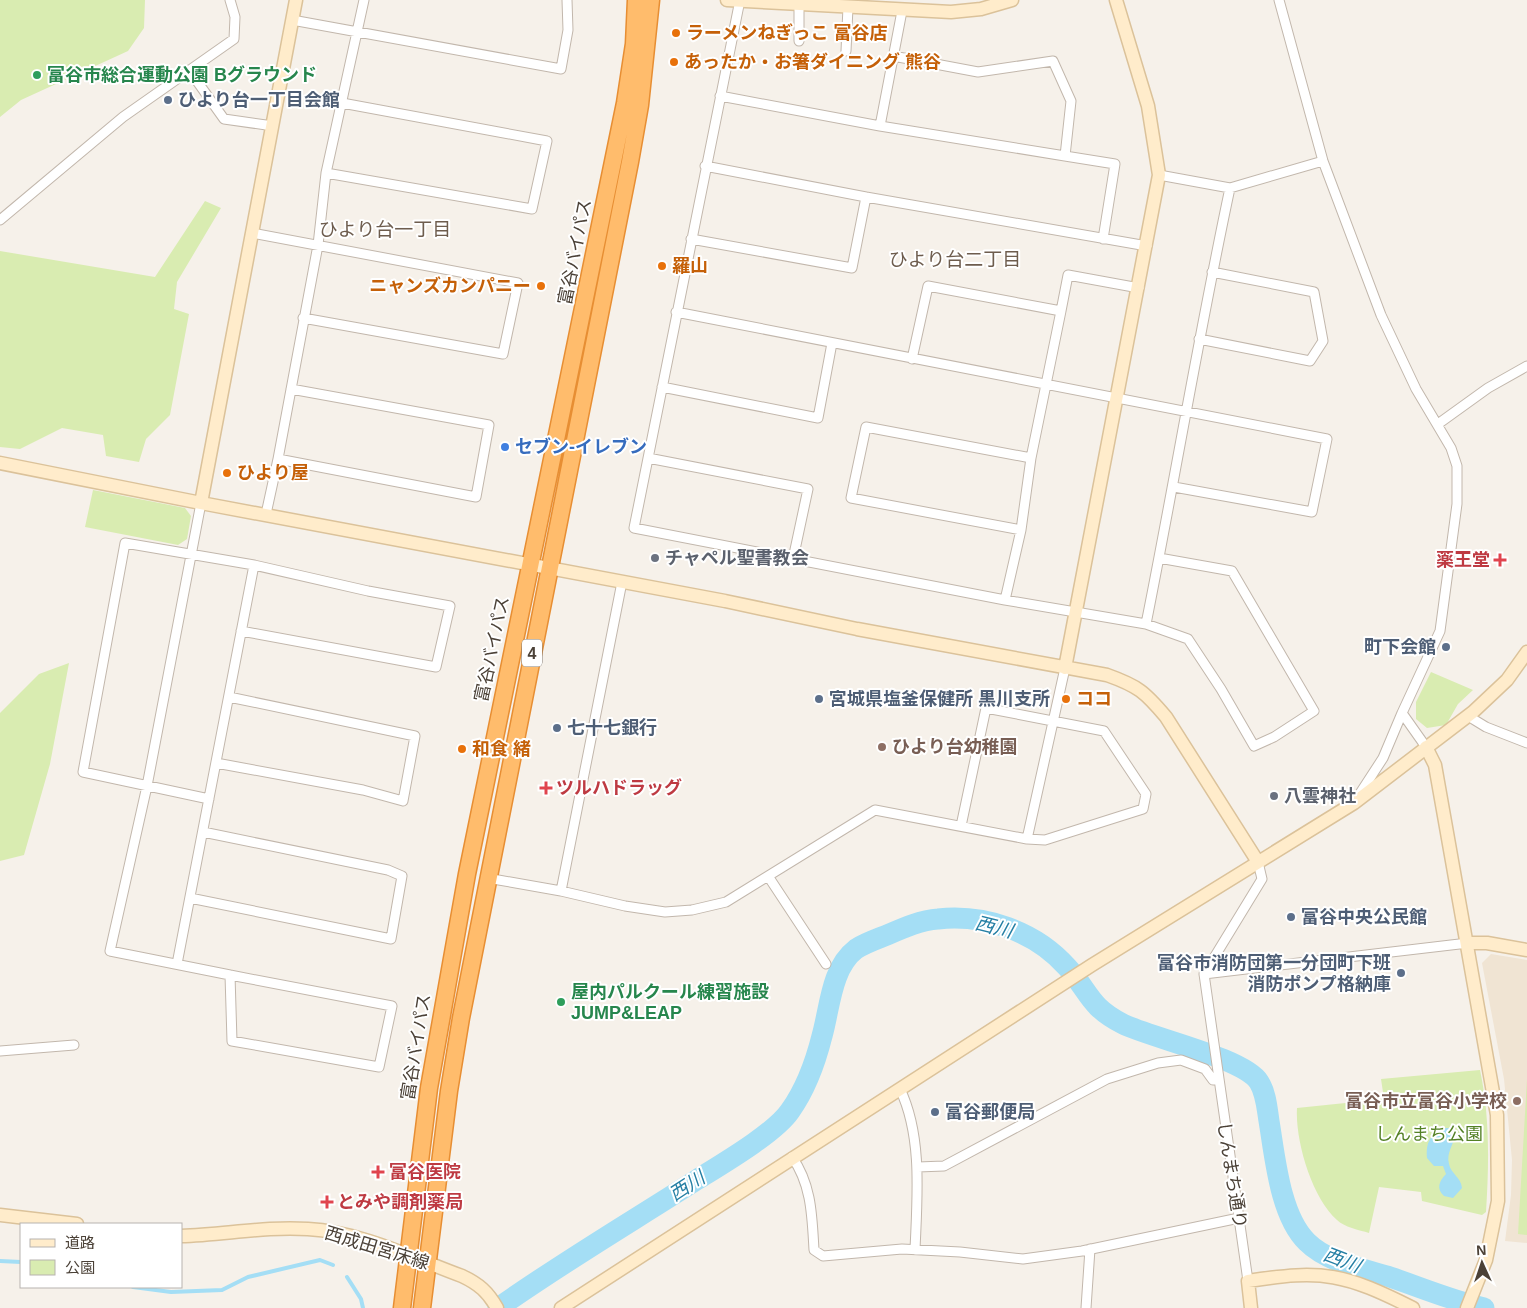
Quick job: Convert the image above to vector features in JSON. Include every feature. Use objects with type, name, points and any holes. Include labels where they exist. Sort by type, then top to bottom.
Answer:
[{"type":"highway","name":"富谷バイパス","points":[[402,1308],[407,1256],[440,1016],[467,874],[626,103],[634,44],[636,0]]},
{"type":"highway","name":"富谷バイパス","points":[[422,1308],[449,1091],[487,878],[630,162],[640,105],[651,0]]},
{"type":"street","points":[[0,220],[123,117],[234,38],[235,17],[230,0]]},
{"type":"street","points":[[230,975],[232,1040],[379,1067],[392,1006],[110,951],[147,786],[296,0]]},
{"type":"street","points":[[266,514],[318,245],[326,173],[364,0]]},
{"type":"street","points":[[292,20],[561,69],[568,30],[567,0]]},
{"type":"street","points":[[727,0],[902,11],[951,12],[982,9],[1012,0]]},
{"type":"street","points":[[740,0],[634,528],[1005,600],[1146,624],[1188,639],[1254,746],[1274,737],[1314,711],[1232,571],[1159,558]]},
{"type":"street","points":[[1027,839],[1077,612],[1159,176],[1148,106],[1116,0]]},
{"type":"street","points":[[1279,0],[1323,161],[1381,314],[1416,389],[1451,448],[1457,466],[1457,504],[1440,632],[1383,758],[1354,803]]},
{"type":"street","points":[[799,41],[800,4]]},
{"type":"street","points":[[846,51],[848,7]]},
{"type":"street","points":[[880,126],[902,11]]},
{"type":"street","points":[[893,56],[978,72],[1053,61],[1072,100],[1065,156]]},
{"type":"street","points":[[189,70],[224,119],[273,126]]},
{"type":"street","points":[[720,96],[880,126],[1115,164],[1103,239]]},
{"type":"street","points":[[326,173],[532,209],[547,141],[342,103]]},
{"type":"street","points":[[1159,176],[1230,188],[1323,161]]},
{"type":"street","points":[[706,166],[866,197],[1147,246]]},
{"type":"street","points":[[1146,624],[1174,487],[1199,339],[1230,188]]},
{"type":"street","points":[[691,239],[852,268],[866,197]]},
{"type":"street","points":[[252,233],[518,283],[503,354],[303,318]]},
{"type":"street","points":[[1199,339],[1310,361],[1323,340],[1314,292],[1212,272]]},
{"type":"street","points":[[1005,600],[1021,530],[1031,458],[1048,384],[1068,275],[1139,288]]},
{"type":"street","points":[[912,359],[928,286],[1061,311]]},
{"type":"street","points":[[676,312],[912,359],[1118,396],[1327,439],[1312,512],[1174,487]]},
{"type":"street","points":[[662,387],[818,418],[832,342]]},
{"type":"street","points":[[1438,424],[1488,388],[1527,366]]},
{"type":"street","points":[[278,459],[476,497],[490,425],[291,389]]},
{"type":"street","points":[[1021,530],[851,498],[866,427],[1031,458]]},
{"type":"street","points":[[648,458],[808,489],[793,559]]},
{"type":"street","points":[[0,463],[549,570],[622,582],[1107,675],[1126,682],[1149,696],[1166,717],[1258,862],[1262,879],[1204,974]]},
{"type":"street","points":[[209,799],[83,772],[125,543],[254,564],[368,591],[450,606],[436,667],[242,631]]},
{"type":"street","points":[[177,964],[254,564]]},
{"type":"street","points":[[560,891],[622,582]]},
{"type":"street","points":[[561,1308],[1092,965],[1354,803],[1468,716],[1506,680],[1527,653]]},
{"type":"street","points":[[216,763],[362,790],[403,801],[415,736],[229,697]]},
{"type":"street","points":[[487,878],[560,891],[625,906],[674,911],[692,910],[726,902],[875,810],[1027,839],[1045,840],[1143,809],[1146,794],[1104,731],[986,708],[961,826]]},
{"type":"street","points":[[1402,713],[1426,747],[1435,765],[1497,1115],[1498,1201],[1494,1229],[1477,1287],[1467,1308]]},
{"type":"street","points":[[1468,716],[1486,727],[1527,743]]},
{"type":"street","points":[[190,898],[391,940],[398,908],[402,876],[388,870],[203,832]]},
{"type":"street","points":[[768,876],[826,964]]},
{"type":"street","points":[[1204,974],[1468,943],[1487,942],[1527,950]]},
{"type":"street","name":"しんまち通り","points":[[1204,974],[1248,1281]]},
{"type":"street","points":[[0,1052],[74,1045]]},
{"type":"street","points":[[918,1167],[944,1166],[1107,1079],[1158,1063],[1181,1060],[1205,1068],[1213,1080],[1218,1080]]},
{"type":"street","points":[[900,1089],[906,1101],[918,1167],[915,1250]]},
{"type":"street","points":[[792,1157],[800,1168],[808,1188],[814,1250],[823,1256],[915,1250],[960,1252],[1023,1259],[1090,1249],[1239,1218]]},
{"type":"street","points":[[0,1215],[68,1223]]},
{"type":"street","name":"西成田宮床線","points":[[182,1236],[308,1228],[352,1236],[476,1282],[488,1292],[498,1308]]},
{"type":"street","points":[[1086,1308],[1090,1249]]},
{"type":"street","points":[[1251,1308],[1248,1281],[1293,1274],[1320,1274],[1345,1278],[1374,1289],[1413,1308]]},
{"type":"shaded area","name":"富谷市立富谷小学校","points":[[1491,954],[1527,960],[1527,1243],[1505,1241],[1511,1195],[1512,1160],[1504,1079],[1482,963]]},
{"type":"green space","name":"富谷市総合運動公園 Bグラウンド","points":[[0,0],[145,0],[144,28],[128,51],[21,100],[0,117]]},
{"type":"green space","points":[[205,201],[221,208],[177,282],[174,309],[189,314],[170,415],[146,439],[139,462],[106,456],[103,435],[62,428],[20,449],[0,447],[0,251],[155,277]]},
{"type":"green space","points":[[93,490],[185,508],[191,516],[187,539],[178,545],[85,527]]},
{"type":"green space","points":[[69,663],[50,764],[24,855],[0,861],[0,713],[39,674]]},
{"type":"green space","points":[[1431,672],[1473,690],[1458,704],[1446,725],[1427,728],[1416,719],[1416,702]]},
{"type":"green space","name":"しんまち公園","points":[[1480,1070],[1486,1105],[1488,1141],[1486,1212],[1482,1215],[1422,1201],[1421,1192],[1379,1187],[1369,1233],[1337,1220],[1320,1198],[1307,1168],[1299,1136],[1297,1108],[1384,1099],[1381,1079]]},
{"type":"green space","points":[[1527,1079],[1527,1235],[1518,1234]]},
{"type":"water","points":[[1443,1128],[1450,1128],[1455,1134],[1448,1160],[1462,1188],[1453,1198],[1444,1196],[1439,1188],[1440,1182],[1446,1174],[1443,1166],[1434,1166],[1427,1158],[1429,1140]]},
{"type":"waterway","name":"西川","points":[[498,1308],[572,1258],[734,1157],[773,1129],[790,1111],[805,1084],[820,1045],[836,977],[848,957],[863,945],[912,925],[925,921],[956,918],[991,922],[1025,935],[1054,954],[1075,976],[1096,1005],[1111,1017],[1136,1030],[1196,1049],[1250,1073],[1259,1082],[1265,1096],[1280,1185],[1285,1202],[1298,1231],[1315,1249],[1345,1264],[1484,1308]]},
{"type":"waterway","points":[[141,1288],[171,1292],[222,1290],[248,1277],[320,1260],[333,1265]]},
{"type":"waterway","points":[[0,1261],[20,1262]]},
{"type":"waterway","points":[[347,1277],[361,1299],[363,1308]]},
{"type":"place","name":"ラーメンねぎっこ 富谷店","points":[[676,33]]},
{"type":"place","name":"あったか・お箸ダイニング 熊谷","points":[[674,62]]},
{"type":"place","name":"富谷市総合運動公園 Bグラウンド","points":[[37,75]]},
{"type":"place","name":"ひより台一丁目会館","points":[[168,100]]},
{"type":"place","name":"羅山","points":[[662,266]]},
{"type":"place","name":"ニャンズカンパニー","points":[[541,286]]},
{"type":"place","name":"セブン-イレブン","points":[[505,447]]},
{"type":"place","name":"ひより屋","points":[[227,473]]},
{"type":"place","name":"チャペル聖書教会","points":[[655,558]]},
{"type":"place","name":"薬王堂","points":[[1500,560]]},
{"type":"place","name":"町下会館","points":[[1446,647]]},
{"type":"place","name":"宮城県塩釜保健所 黒川支所","points":[[819,699]]},
{"type":"place","name":"ココ","points":[[1066,699]]},
{"type":"place","name":"七十七銀行","points":[[557,728]]},
{"type":"place","name":"ひより台幼稚園","points":[[882,747]]},
{"type":"place","name":"和食 緒","points":[[462,749]]},
{"type":"place","name":"ツルハドラッグ","points":[[546,788]]},
{"type":"place","name":"八雲神社","points":[[1274,796]]},
{"type":"place","name":"富谷中央公民館","points":[[1291,917]]},
{"type":"place","name":"富谷市消防団第一分団町下班 消防ポンプ格納庫","points":[[1401,973]]},
{"type":"place","name":"屋内パルクール練習施設 JUMP&LEAP","points":[[561,1002]]},
{"type":"place","name":"富谷市立富谷小学校","points":[[1517,1101]]},
{"type":"place","name":"富谷郵便局","points":[[935,1112]]},
{"type":"place","name":"富谷医院","points":[[378,1172]]},
{"type":"place","name":"とみや調剤薬局","points":[[327,1202]]},
{"type":"district","name":"ひより台一丁目","points":[[385,229]]},
{"type":"district","name":"ひより台二丁目","points":[[955,259]]}]
